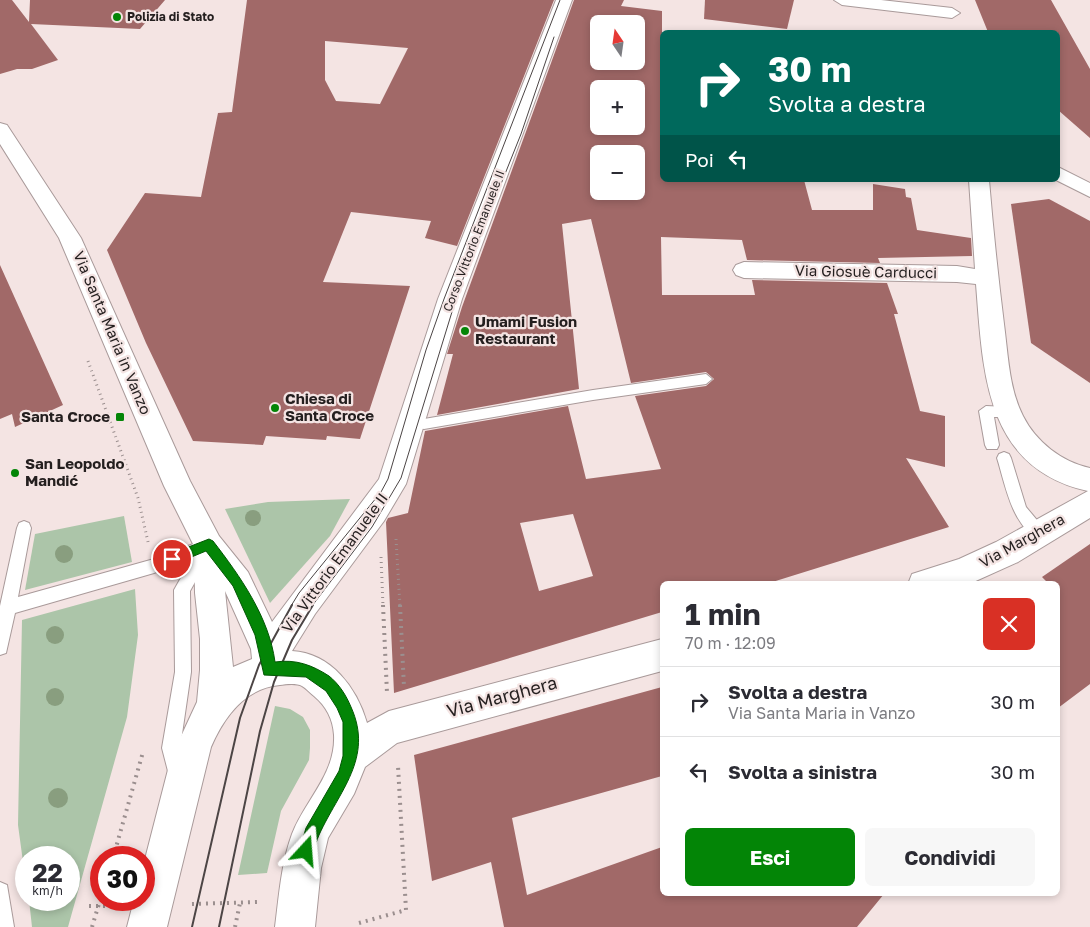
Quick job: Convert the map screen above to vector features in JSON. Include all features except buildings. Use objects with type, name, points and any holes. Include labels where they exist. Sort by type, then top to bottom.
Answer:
[{"type":"street","name":"Corso Vittorio Emanuele II","points":[[392,484],[450,299],[515,133],[564,0]]},
{"type":"street","points":[[842,0],[952,13]]},
{"type":"street","name":"Via Santa Maria in Vanzo","points":[[2,136],[70,238],[178,486],[209,545],[237,582],[261,633],[267,649],[269,670]]},
{"type":"street","points":[[1060,174],[1090,191]]},
{"type":"street","points":[[979,182],[998,379],[1008,412],[1028,446],[1048,463],[1069,476],[1090,480]]},
{"type":"street","name":"Via Giosuè Carducci","points":[[744,270],[956,274],[987,278]]},
{"type":"street","name":"Via Vittorio Emanuele II","points":[[269,670],[280,639],[304,603],[374,512],[392,484]]},
{"type":"street","name":"Via Marghera","points":[[933,581],[963,572],[1007,552],[1090,503]]},
{"type":"street","name":"Via Santa Maria in Vanzo","points":[[209,545],[210,593],[216,639],[217,670],[214,706]]},
{"type":"street","name":"Via Marghera","points":[[350,756],[389,728],[660,656]]},
{"type":"street","points":[[150,916],[180,794],[198,732],[214,706],[230,689],[256,674],[281,668],[308,670],[330,686],[342,703],[350,722],[350,756],[345,774],[311,833],[302,869],[297,914]]},
{"type":"lane","points":[[412,422],[424,424],[593,395],[706,380]]},
{"type":"lane","points":[[992,445],[986,411],[1008,412]]},
{"type":"lane","points":[[1004,458],[1020,510],[1040,532]]},
{"type":"lane","points":[[0,647],[24,528]]},
{"type":"lane","points":[[7,608],[154,566],[209,545]]},
{"type":"lane","points":[[180,794],[171,748],[182,672],[184,628],[182,590],[209,545]]},
{"type":"lane","points":[[0,892],[4,927]]},
{"type":"path","points":[[114,434],[138,498],[154,566]]},
{"type":"path","points":[[374,512],[380,517],[388,698]]},
{"type":"path","points":[[396,534],[404,690]]},
{"type":"path","points":[[116,846],[144,747]]},
{"type":"path","points":[[359,923],[406,910],[398,762]]},
{"type":"path","points":[[124,911],[150,916],[240,903],[297,914]]},
{"type":"path","points":[[235,927],[240,903]]},
{"type":"path","points":[[92,927],[97,911]]},
{"type":"green space","points":[[350,499],[330,536],[270,603],[225,509],[268,502]]},
{"type":"green space","points":[[124,516],[132,562],[25,590],[35,534]]},
{"type":"green space","points":[[135,589],[138,635],[127,717],[80,884],[80,846],[21,846],[18,825],[22,620]]},
{"type":"green space","points":[[275,706],[290,709],[303,717],[310,730],[309,760],[281,811],[267,873],[238,875]]},
{"type":"green space","points":[[30,911],[72,911],[68,927],[32,927]]},
{"type":"tram line","points":[[291,606],[299,593],[381,492],[388,479],[426,350],[444,299],[560,0]]},
{"type":"tram line","points":[[312,606],[372,527],[401,478],[459,289],[521,134],[554,37]]},
{"type":"tram line","points":[[192,927],[240,718],[259,665],[292,605]]},
{"type":"tram line","points":[[219,927],[260,731],[274,682],[292,640],[313,605]]},
{"type":"place","name":"Polizia di Stato","points":[[117,17]]},
{"type":"place","name":"Umami Fusion Restaurant","points":[[465,331]]},
{"type":"place","name":"Chiesa di Santa Croce","points":[[275,408]]},
{"type":"place","name":"Santa Croce","points":[[120,417]]},
{"type":"place","name":"San Leopoldo Mandić","points":[[15,473]]},
{"type":"route","points":[[172,559],[209,545],[237,582],[267,649],[269,670],[281,668],[308,670],[330,686],[342,703],[350,722],[350,756],[345,774],[311,833],[306,851]]}]
